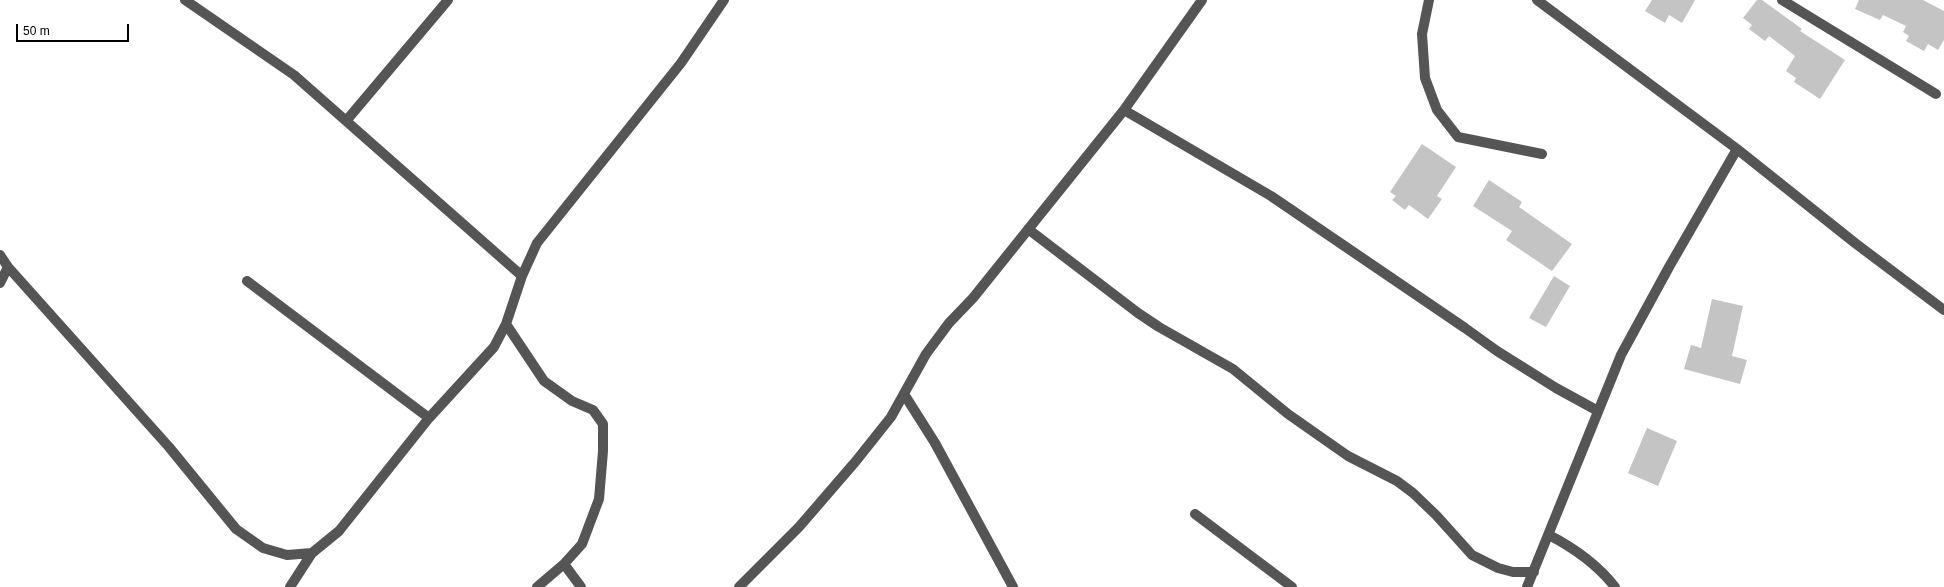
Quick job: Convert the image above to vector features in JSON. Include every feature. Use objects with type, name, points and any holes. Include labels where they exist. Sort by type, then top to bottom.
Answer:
[{"type":"street","points":[[185,0],[294,75],[522,276]]},
{"type":"street","points":[[346,121],[448,0]]},
{"type":"street","points":[[290,587],[312,553],[339,531],[429,418],[494,347],[506,324],[522,276],[537,243],[681,62],[724,0]]},
{"type":"street","points":[[739,587],[799,527],[856,461],[891,417],[926,354],[949,323],[973,298],[1124,110],[1202,0]]},
{"type":"street","points":[[1429,0],[1422,34],[1424,71],[1436,110],[1458,137],[1542,154]]},
{"type":"street","points":[[1536,0],[1737,149],[1855,243],[1944,310]]},
{"type":"street","points":[[1782,0],[1936,94]]},
{"type":"street","points":[[1124,110],[1284,204],[1497,351],[1556,388],[1598,411]]},
{"type":"street","points":[[1527,587],[1621,354],[1737,149]]},
{"type":"street","points":[[1028,229],[1159,327],[1233,369],[1282,410],[1342,451],[1397,481],[1413,493],[1436,515],[1472,555],[1498,568],[1513,572],[1534,572]]},
{"type":"street","points":[[0,255],[8,267],[169,447],[236,529],[263,548],[287,555],[312,553]]},
{"type":"street","points":[[0,283],[8,267]]},
{"type":"street","points":[[247,281],[429,418]]},
{"type":"street","points":[[506,324],[544,381],[572,401],[593,410],[603,424],[603,451],[599,499],[582,544],[564,564],[537,587]]},
{"type":"street","points":[[904,394],[935,443],[1013,587]]},
{"type":"street","points":[[1196,514],[1292,587]]},
{"type":"street","points":[[1549,535],[1573,548],[1604,573],[1615,587]]},
{"type":"street","points":[[564,564],[581,587]]},
{"type":"building","points":[[1652,0],[1695,0],[1682,23],[1669,15],[1665,23],[1645,11]]},
{"type":"building","points":[[1757,0],[1762,0],[1802,29],[1800,31],[1845,60],[1820,99],[1794,82],[1796,78],[1786,71],[1795,56],[1769,36],[1765,41],[1749,29],[1752,25],[1743,18]]},
{"type":"building","points":[[1859,0],[1923,0],[1944,11],[1944,40],[1938,50],[1928,44],[1924,51],[1906,41],[1909,36],[1903,32],[1906,26],[1883,15],[1880,20],[1855,9]]},
{"type":"building","points":[[1422,144],[1456,167],[1437,196],[1442,199],[1428,219],[1409,205],[1405,210],[1392,200],[1396,196],[1390,192]]},
{"type":"building","points":[[1489,180],[1522,202],[1519,207],[1572,244],[1552,271],[1506,240],[1512,231],[1473,206]]},
{"type":"building","points":[[1554,276],[1570,286],[1546,327],[1529,318]]},
{"type":"building","points":[[1712,299],[1743,306],[1732,356],[1747,360],[1740,384],[1684,369],[1691,345],[1701,348]]},
{"type":"building","points":[[1647,428],[1677,441],[1658,486],[1628,473]]}]
